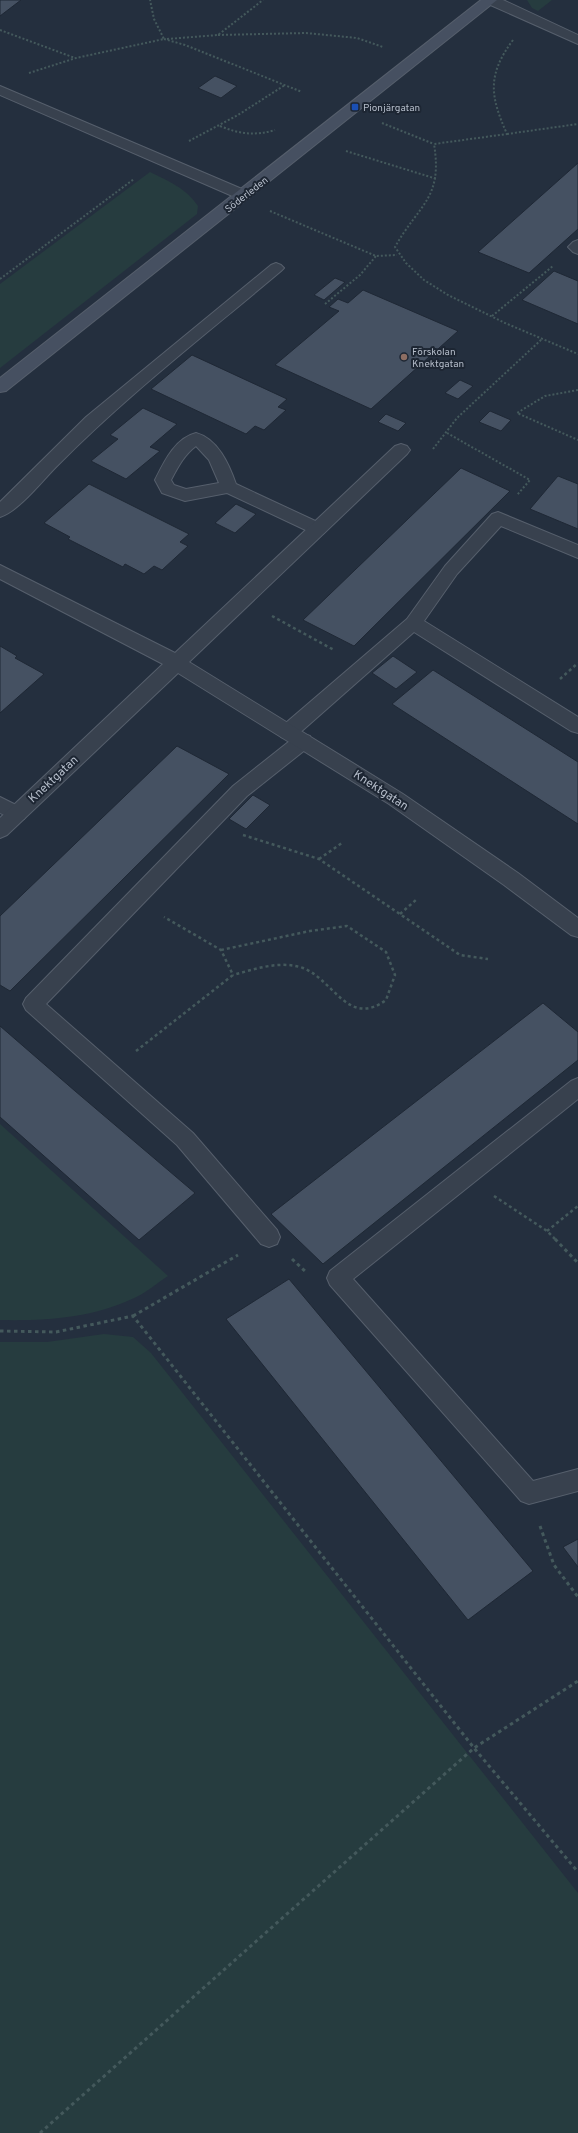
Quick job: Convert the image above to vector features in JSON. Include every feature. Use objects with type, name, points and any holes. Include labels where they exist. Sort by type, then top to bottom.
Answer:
[{"type":"main road","name":"Söderleden","points":[[0,387],[491,0]]},
{"type":"street","points":[[491,0],[578,40]]},
{"type":"street","points":[[0,90],[159,160],[244,195]]},
{"type":"street","name":"Knektgatan","points":[[0,830],[401,450]]},
{"type":"street","name":"Knektgatan","points":[[0,571],[177,663],[296,736],[396,799],[511,879],[578,929]]},
{"type":"lane","points":[[0,511],[18,496],[92,421],[276,268]]},
{"type":"lane","points":[[229,487],[318,529]]},
{"type":"lane","points":[[269,1237],[185,1139],[33,1004],[240,791],[296,736],[361,666],[412,623],[451,570],[498,518],[578,552]]},
{"type":"lane","points":[[412,623],[578,726]]},
{"type":"lane","points":[[0,804],[17,814]]},
{"type":"lane","points":[[578,1087],[469,1172],[338,1278],[529,1493],[578,1480]]},
{"type":"path","points":[[150,0],[154,19],[164,39],[185,45],[302,92]]},
{"type":"path","points":[[218,34],[263,0]]},
{"type":"path","points":[[507,134],[493,103],[492,88],[495,70],[504,51],[522,30],[534,20]]},
{"type":"path","points":[[0,30],[76,58]]},
{"type":"path","points":[[25,75],[76,58],[164,39],[218,34],[306,33],[357,38],[388,49]]},
{"type":"path","points":[[0,279],[179,146],[219,126],[267,98],[285,85]]},
{"type":"path","points":[[382,123],[434,144],[578,124]]},
{"type":"path","points":[[219,126],[246,135],[263,134],[280,129]]},
{"type":"path","points":[[434,144],[438,162],[437,179],[420,212],[398,240],[395,247],[398,254],[406,264],[420,276],[448,296],[578,354]]},
{"type":"path","points":[[345,151],[437,179]]},
{"type":"path","points":[[268,210],[376,256],[398,254]]},
{"type":"path","points":[[492,316],[577,247]]},
{"type":"path","points":[[325,304],[360,275],[376,256]]},
{"type":"path","points":[[429,454],[457,418],[542,338]]},
{"type":"path","points":[[578,390],[549,394],[534,400],[517,413],[578,440]]},
{"type":"path","points":[[447,432],[530,480],[498,518]]},
{"type":"path","points":[[272,615],[361,666]]},
{"type":"path","points":[[209,823],[318,859],[460,955],[488,959]]},
{"type":"path","points":[[318,859],[342,843]]},
{"type":"path","points":[[400,914],[417,899]]},
{"type":"path","points":[[134,900],[221,950],[233,975]]},
{"type":"path","points":[[109,1072],[233,975],[278,964],[303,968],[325,984],[348,1006],[370,1009],[386,1000],[395,975],[386,952],[347,926],[221,950]]},
{"type":"path","points":[[469,1172],[499,1201],[547,1231],[578,1263]]},
{"type":"path","points":[[547,1231],[578,1206]]},
{"type":"path","points":[[0,1331],[56,1332],[134,1316],[269,1237],[307,1273],[338,1278]]},
{"type":"path","points":[[134,1316],[474,1748],[578,1872]]},
{"type":"path","points":[[529,1493],[554,1565],[578,1597]]},
{"type":"path","points":[[40,2133],[474,1748],[578,1681]]},
{"type":"green space","points":[[527,0],[552,0],[538,11],[532,8]]},
{"type":"green space","points":[[150,172],[188,194],[198,206],[197,214],[0,368],[0,284]]},
{"type":"green space","points":[[0,1124],[168,1276],[137,1297],[100,1310],[51,1319],[0,1320]]},
{"type":"green space","points":[[104,1334],[133,1337],[151,1353],[578,1893],[578,2133],[0,2133],[0,1342],[47,1342]]},
{"type":"building","points":[[0,0],[21,0],[0,16]]},
{"type":"building","points":[[215,76],[237,86],[221,98],[198,88]]},
{"type":"building","points":[[578,163],[578,229],[529,273],[478,252]]},
{"type":"building","points":[[554,271],[578,281],[578,324],[522,300]]},
{"type":"building","points":[[335,278],[345,282],[324,300],[314,295]]},
{"type":"building","points":[[363,290],[458,331],[371,409],[275,365],[339,311],[329,307],[338,299],[348,303]]},
{"type":"building","points":[[192,355],[287,399],[278,407],[286,410],[264,430],[255,426],[246,434],[151,389]]},
{"type":"building","points":[[460,380],[473,386],[458,399],[445,393]]},
{"type":"building","points":[[143,408],[177,424],[150,447],[160,451],[126,479],[91,461],[118,439],[110,435]]},
{"type":"building","points":[[490,411],[511,420],[501,431],[479,422]]},
{"type":"building","points":[[386,414],[406,423],[398,431],[378,422]]},
{"type":"building","points":[[461,468],[510,491],[354,646],[303,620]]},
{"type":"building","points":[[558,476],[578,484],[578,529],[530,509]]},
{"type":"building","points":[[89,484],[189,534],[180,542],[188,546],[162,570],[154,566],[144,574],[125,564],[123,567],[68,539],[70,537],[44,523]]},
{"type":"building","points":[[236,504],[256,514],[235,533],[215,523]]},
{"type":"building","points":[[0,646],[17,656],[15,658],[44,674],[0,713]]},
{"type":"building","points":[[393,656],[417,672],[396,689],[372,673]]},
{"type":"building","points":[[433,670],[578,762],[578,824],[392,704]]},
{"type":"building","points":[[177,746],[229,774],[10,991],[0,985],[0,916]]},
{"type":"building","points":[[253,795],[270,805],[246,829],[229,819]]},
{"type":"building","points":[[543,1003],[578,1032],[578,1060],[323,1264],[271,1214]]},
{"type":"building","points":[[0,1026],[195,1193],[139,1240],[0,1117]]},
{"type":"building","points":[[289,1279],[533,1571],[468,1620],[226,1319]]},
{"type":"building","points":[[578,1539],[578,1567],[563,1547]]},
{"type":"place","name":"Pionjärgatan","points":[[355,107]]},
{"type":"place","name":"Förskolan Knektgatan","points":[[404,357]]}]
